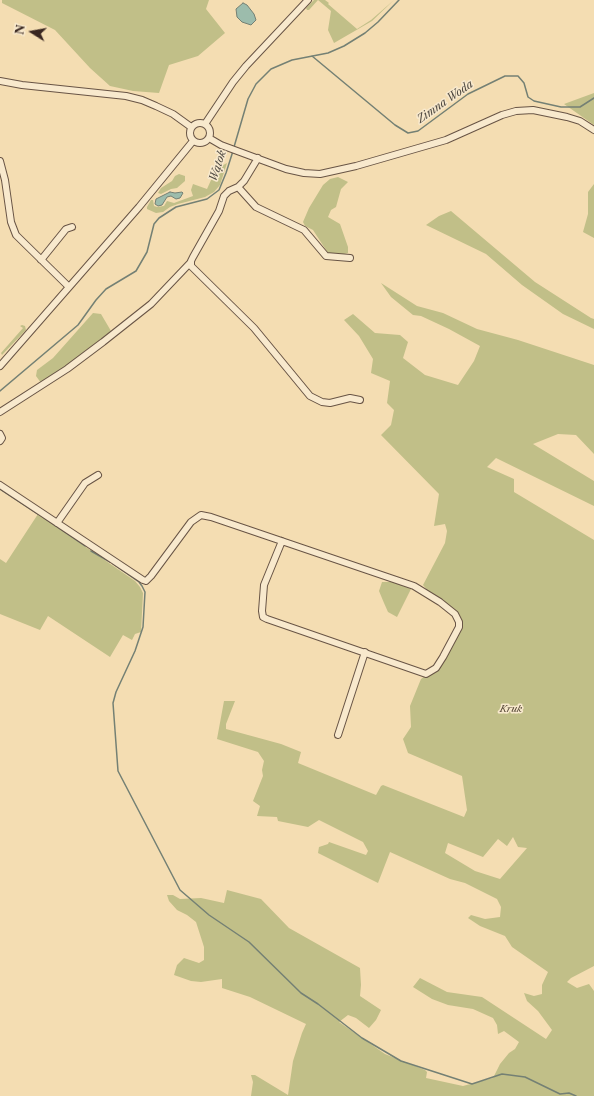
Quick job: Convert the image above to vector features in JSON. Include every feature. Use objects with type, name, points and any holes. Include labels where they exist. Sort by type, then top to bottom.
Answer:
[{"type":"street","points":[[205,124],[233,82],[246,66],[308,0]]},
{"type":"street","points":[[0,82],[126,96],[142,100],[173,114],[191,127]]},
{"type":"street","points":[[209,138],[239,152],[298,172],[320,174],[360,165],[446,140],[509,112],[533,110],[567,117],[580,121],[594,130]]},
{"type":"street","points":[[199,123],[205,124],[209,129],[209,138],[200,143],[193,141],[189,133],[191,127],[199,123]]},
{"type":"street","points":[[0,366],[140,207],[193,141]]},
{"type":"street","points":[[0,412],[67,369],[151,304],[190,264],[219,211],[224,196],[229,191],[238,187],[247,177],[258,158]]},
{"type":"street","points":[[0,161],[5,180],[11,222],[16,235],[69,287]]},
{"type":"street","points":[[238,187],[256,208],[304,230],[326,256],[350,258]]},
{"type":"street","points":[[41,260],[66,229],[72,227]]},
{"type":"street","points":[[190,264],[192,268],[254,328],[310,396],[322,402],[330,403],[350,398],[360,400]]},
{"type":"street","points":[[0,434],[2,438],[0,441]]},
{"type":"street","points":[[57,523],[85,483],[98,474]]},
{"type":"street","points":[[0,484],[146,581],[190,522],[198,516],[212,517],[414,586],[440,602],[457,616],[459,622],[459,627],[436,668],[426,674],[264,617],[262,611],[264,585],[282,541]]},
{"type":"street","points":[[338,735],[365,652]]},
{"type":"green space","points":[[2,0],[209,0],[206,9],[225,33],[198,56],[169,65],[159,93],[133,91],[110,86],[90,68],[55,30],[2,3]]},
{"type":"green space","points":[[314,0],[318,0],[309,10],[307,10],[306,8]]},
{"type":"green space","points":[[318,0],[325,0],[357,29],[371,20],[394,0],[372,21],[334,43],[328,30],[331,11]]},
{"type":"green space","points":[[594,93],[594,125],[564,104]]},
{"type":"green space","points":[[227,163],[220,185],[214,192],[205,197],[170,207],[163,212],[156,213],[147,209],[151,200],[153,200],[154,206],[157,207],[164,206],[167,201],[174,203],[193,196],[191,190],[193,184],[207,189],[216,169]]},
{"type":"green space","points":[[179,174],[185,176],[185,181],[177,188],[161,194],[158,193],[161,188],[172,181],[175,176]]},
{"type":"green space","points":[[338,177],[348,182],[341,189],[336,207],[331,210],[328,217],[340,224],[348,247],[348,253],[336,256],[328,253],[313,230],[305,226],[303,222],[309,208],[323,185],[330,179]]},
{"type":"green space","points":[[594,184],[594,238],[583,232],[588,214],[588,192]]},
{"type":"green space","points":[[451,211],[535,282],[594,319],[594,329],[563,314],[522,285],[486,254],[426,225],[439,216]]},
{"type":"green space","name":"Kruk","points":[[381,283],[417,306],[443,313],[477,329],[518,340],[594,365],[594,454],[576,435],[558,434],[533,444],[594,481],[594,506],[496,458],[487,467],[514,479],[514,492],[594,540],[594,966],[571,978],[567,982],[577,988],[589,984],[594,991],[594,1096],[251,1096],[253,1082],[251,1075],[255,1075],[288,1095],[293,1061],[306,1024],[250,997],[222,988],[222,979],[201,982],[191,981],[174,975],[177,965],[184,958],[199,963],[204,960],[204,947],[196,922],[177,910],[169,901],[167,895],[173,895],[180,899],[201,898],[224,903],[227,890],[261,899],[289,928],[360,968],[360,996],[381,1010],[376,1020],[369,1028],[356,1018],[348,1015],[339,1022],[385,1054],[425,1070],[427,1072],[426,1078],[463,1086],[493,1078],[500,1064],[509,1053],[515,1049],[519,1042],[504,1031],[498,1034],[497,1025],[493,1018],[473,1009],[448,1005],[432,999],[413,987],[420,978],[447,992],[482,997],[546,1039],[552,1030],[538,1011],[527,1001],[524,993],[534,996],[542,994],[542,985],[548,972],[512,947],[505,936],[480,926],[468,918],[471,915],[485,919],[500,917],[501,907],[497,899],[465,883],[450,879],[390,852],[378,883],[318,853],[319,847],[328,844],[329,842],[366,855],[368,851],[363,842],[319,820],[308,827],[278,821],[277,817],[257,816],[260,806],[253,801],[263,776],[262,770],[264,761],[258,752],[217,739],[224,701],[235,701],[226,724],[226,729],[281,744],[301,752],[298,763],[376,795],[383,785],[464,817],[467,810],[462,776],[408,753],[403,739],[411,727],[410,706],[421,679],[443,662],[463,623],[458,615],[428,591],[423,585],[445,543],[447,531],[445,524],[434,526],[439,494],[381,435],[391,425],[394,410],[387,403],[390,381],[371,373],[373,359],[359,336],[344,320],[353,314],[375,333],[400,335],[408,342],[403,358],[425,375],[458,385],[474,361],[480,346],[421,316],[413,315],[391,297]],"holes":[[[513,837],[518,847],[527,848],[500,879],[475,871],[445,853],[448,843],[483,857],[498,839],[507,846]]]},
{"type":"green space","points":[[93,313],[101,314],[111,331],[53,376],[44,387],[36,376],[37,370],[53,358]]},
{"type":"green space","points":[[20,326],[25,326],[26,330],[2,355],[1,353],[23,328]]},
{"type":"green space","points":[[38,514],[135,581],[140,587],[143,593],[141,632],[135,634],[132,640],[123,635],[110,657],[48,616],[40,630],[0,614],[0,559],[6,563]]},
{"type":"green space","points":[[382,582],[393,582],[411,589],[397,617],[388,612],[384,603],[379,591]]},
{"type":"shaded area","points":[[243,3],[247,5],[254,14],[256,20],[251,25],[242,22],[237,17],[236,9]]},
{"type":"shaded area","points":[[170,192],[183,193],[180,198],[176,199],[171,196],[167,197],[162,205],[158,206],[155,204],[156,199]]},
{"type":"waterway","name":"Wątok","points":[[234,147],[248,99],[256,84],[271,69],[292,60],[328,53],[344,46],[365,33],[399,0]]},
{"type":"waterway","name":"Zimna Woda","points":[[312,56],[395,125],[408,133],[418,131],[468,94],[505,76],[518,76],[524,83],[528,97],[534,101],[561,107],[580,107],[594,98]]},
{"type":"waterway","name":"Wątok","points":[[0,391],[78,325],[106,289],[136,271],[147,252],[154,224],[159,218],[176,207],[207,199],[219,190],[233,151]]},
{"type":"waterway","points":[[0,489],[38,514]]},
{"type":"waterway","points":[[44,518],[85,546]]},
{"type":"waterway","points":[[91,551],[110,562]]},
{"type":"waterway","points":[[113,564],[139,582],[145,592],[143,627],[135,651],[116,692],[113,703],[118,771],[180,890],[209,915],[249,942],[301,993],[318,1004],[362,1038],[401,1061],[472,1084],[502,1074],[525,1077],[560,1094],[569,1093],[576,1096]]}]
